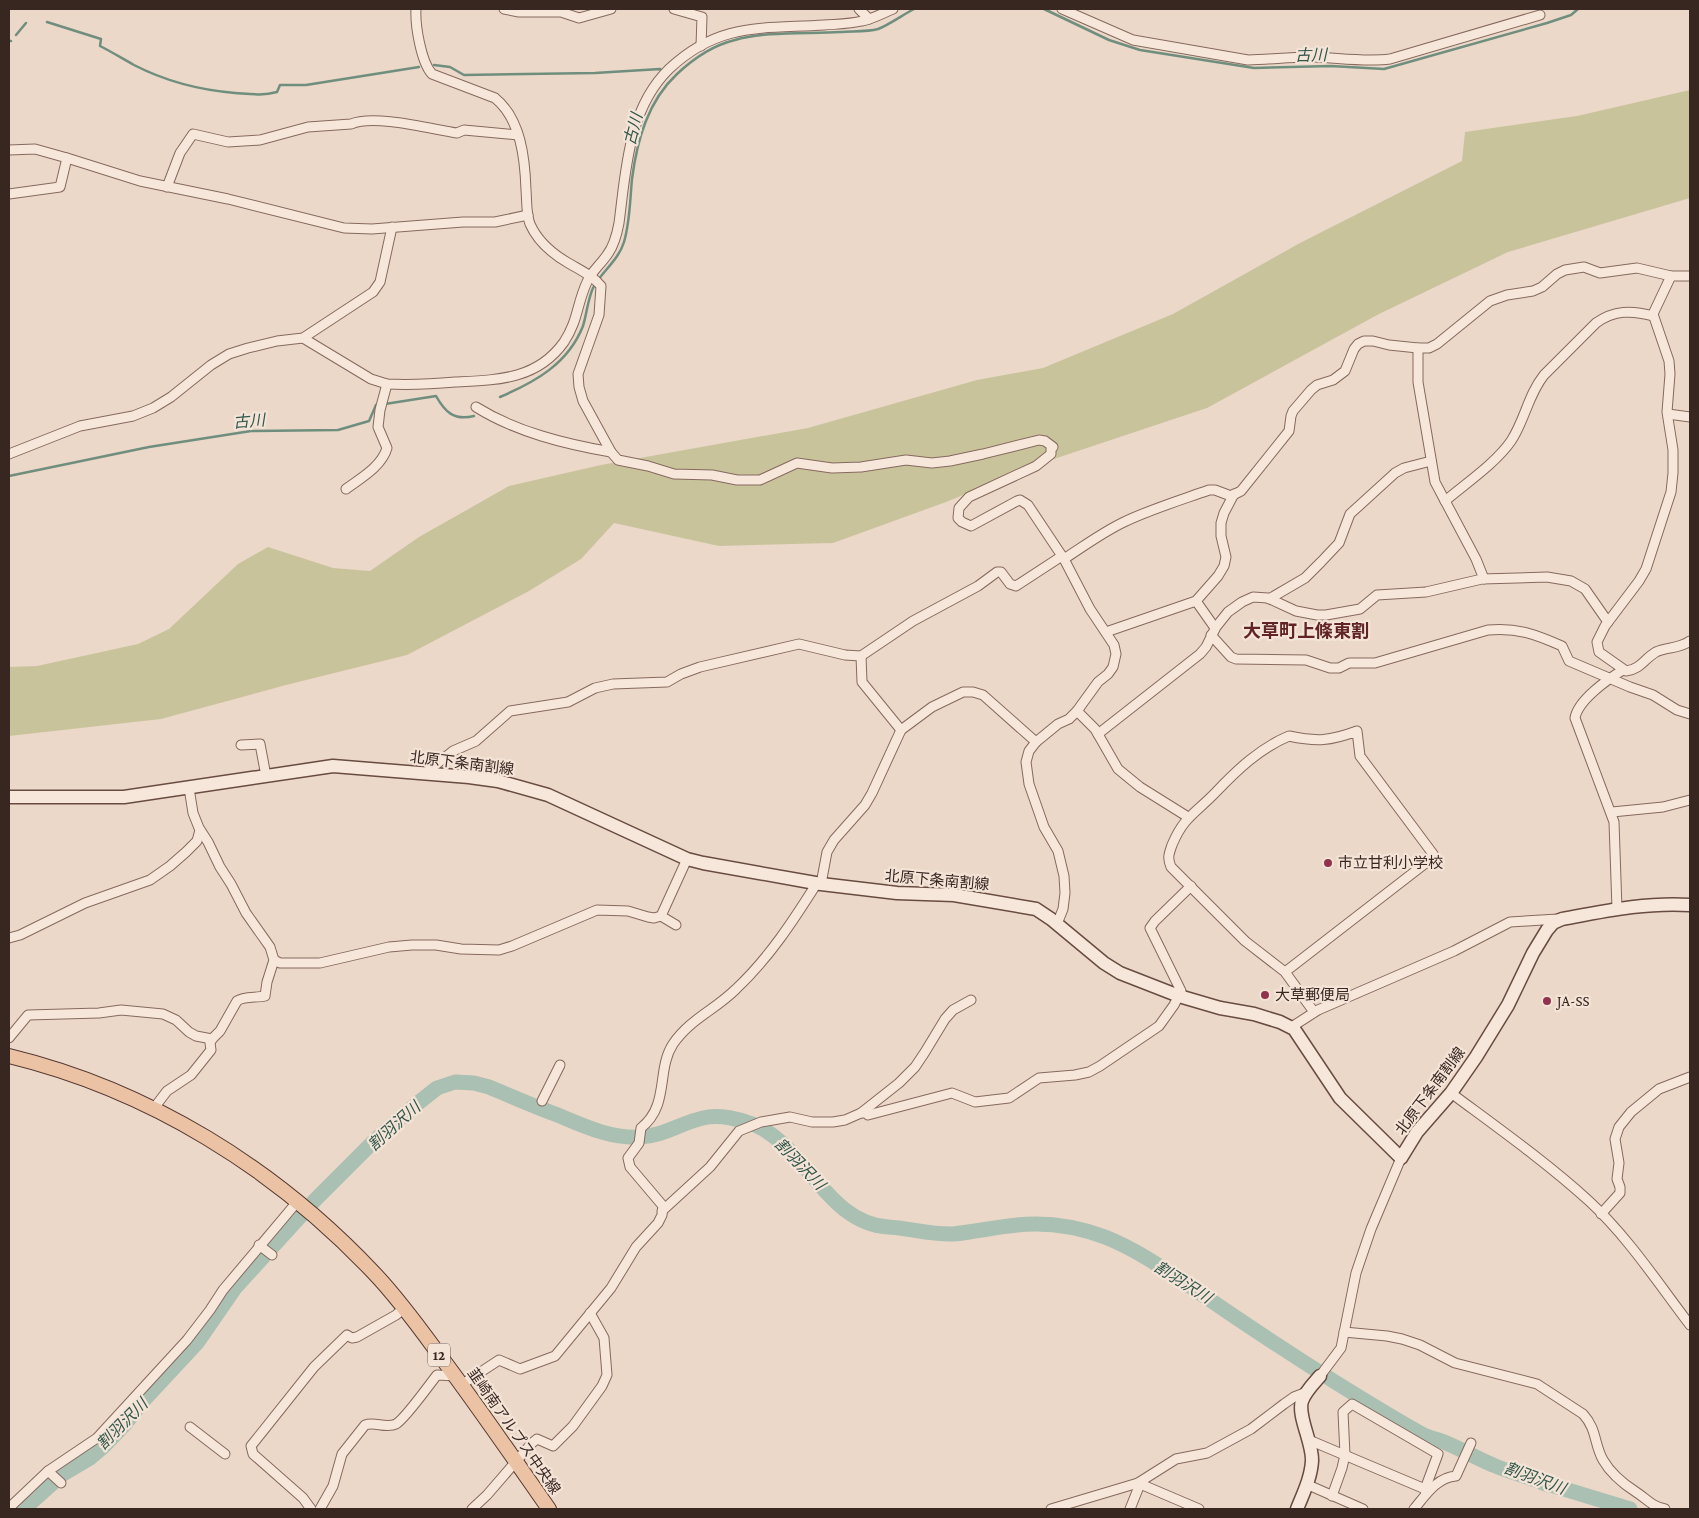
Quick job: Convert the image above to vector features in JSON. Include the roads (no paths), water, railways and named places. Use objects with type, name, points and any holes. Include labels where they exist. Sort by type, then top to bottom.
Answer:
[{"type":"main road","name":"北原下条南割線","points":[[9,797],[124,797],[333,766],[498,780],[548,795],[687,859],[819,884],[897,893],[954,895],[1036,909],[1120,974],[1179,996],[1280,1022],[1294,1030],[1340,1098],[1402,1158],[1417,1132],[1451,1093],[1476,1057],[1508,1005],[1533,953],[1547,930],[1553,923],[1562,919]]},
{"type":"main road","points":[[1562,919],[1650,904],[1690,905]]},
{"type":"main road","name":"韮崎南アルプス中央線","points":[[9,1056],[76,1076],[154,1108],[226,1149],[304,1207],[374,1273],[404,1308],[458,1380],[549,1509]]},
{"type":"main road","points":[[1296,1509],[1312,1462],[1312,1449],[1301,1410],[1301,1402],[1324,1372]]},
{"type":"street","points":[[416,9],[420,40],[428,70],[432,74],[495,98],[503,104],[522,144],[528,215],[534,233],[545,245],[569,264],[595,280],[601,297],[599,316],[578,374],[579,387],[583,401],[611,452],[618,460],[674,474],[712,474],[737,480],[760,480],[797,464],[832,468],[861,467],[906,460],[941,462],[983,454],[1032,440],[1045,441],[1053,447],[1051,454],[1036,466],[969,497],[959,508],[958,518],[971,526],[1020,500],[1028,505],[1063,557],[1090,609],[1114,645],[1116,654],[1113,667],[1108,674],[1098,682],[1069,719],[1058,724],[1036,742],[1029,751],[1026,762],[1026,772],[1044,827],[1058,851],[1064,876],[1065,893],[1063,909],[1057,924]]},
{"type":"street","points":[[504,9],[519,12],[561,12],[579,18],[612,9]]},
{"type":"street","points":[[674,9],[702,17],[701,46]]},
{"type":"street","points":[[859,9],[869,19]]},
{"type":"street","points":[[303,338],[371,379],[387,384],[498,380],[520,375],[535,368],[557,350],[571,330],[587,282],[595,280],[616,237],[632,138],[638,116],[644,101],[669,69],[701,46],[726,34],[748,29],[850,23],[869,19],[894,9]]},
{"type":"street","points":[[1062,9],[1075,11],[1133,40],[1248,60],[1315,57],[1373,61],[1390,59],[1540,15]]},
{"type":"street","points":[[167,186],[180,153],[193,134],[228,142],[260,140],[308,127],[350,124],[357,121],[381,121],[457,133],[464,130],[518,135]]},
{"type":"street","points":[[9,150],[36,149],[140,181],[228,199],[344,228],[495,222],[528,215]]},
{"type":"street","points":[[9,194],[60,187],[68,158]]},
{"type":"street","points":[[9,454],[80,426],[133,416],[153,408],[229,354],[255,346],[303,338],[373,292],[380,282],[392,227]]},
{"type":"street","points":[[424,774],[453,751],[476,741],[510,711],[568,702],[595,688],[613,684],[667,682],[700,667],[799,644],[845,655],[860,656],[913,621],[978,586],[997,572],[1001,572],[1010,584],[1016,586],[1104,534],[1148,512],[1209,490],[1215,490],[1227,495],[1241,491],[1289,431],[1293,411],[1317,385],[1333,380],[1344,371],[1354,349],[1364,341],[1429,348],[1437,344],[1490,301],[1507,295],[1533,291],[1542,287],[1557,274],[1565,270],[1584,267],[1600,273],[1607,273],[1637,268],[1670,276],[1690,276]]},
{"type":"street","points":[[1670,276],[1654,309],[1654,316],[1669,361],[1670,374],[1667,399],[1673,450],[1671,492],[1646,569],[1608,622],[1597,642],[1597,649],[1598,652],[1626,671],[1634,670],[1658,651],[1673,649],[1690,641]]},
{"type":"street","points":[[1444,501],[1500,454],[1519,427],[1536,385],[1596,323],[1604,317],[1622,312],[1654,316]]},
{"type":"street","points":[[1418,348],[1418,382],[1435,482],[1476,559],[1484,579]]},
{"type":"street","points":[[346,489],[371,470],[385,455],[387,448],[378,427],[380,410],[387,384]]},
{"type":"street","points":[[476,407],[499,420],[533,432],[588,448],[611,452]]},
{"type":"street","points":[[1668,414],[1690,417]]},
{"type":"street","points":[[1269,599],[1305,578],[1322,562],[1339,543],[1350,514],[1395,473],[1404,468],[1431,461]]},
{"type":"street","points":[[1106,632],[1196,601],[1218,576],[1224,566],[1226,557],[1221,536],[1221,523],[1234,494]]},
{"type":"street","points":[[1098,734],[1200,654],[1228,612],[1242,602],[1253,598],[1262,597],[1296,611],[1326,615],[1360,609],[1378,595],[1426,592],[1484,579],[1547,576],[1571,581],[1585,589],[1608,622]]},
{"type":"street","points":[[1196,601],[1213,632],[1231,657],[1236,659],[1306,660],[1330,668],[1339,668],[1349,664],[1375,663],[1488,630],[1506,629],[1532,633],[1562,646],[1569,660],[1653,695],[1677,710],[1690,714]]},
{"type":"street","points":[[860,656],[862,682],[901,730]]},
{"type":"street","points":[[1617,909],[1612,812],[1575,718],[1578,709],[1599,686],[1623,670]]},
{"type":"street","points":[[320,1509],[333,1486],[342,1454],[365,1425],[370,1423],[380,1426],[396,1424],[437,1375],[458,1380],[499,1360],[520,1369],[555,1356],[611,1288],[636,1247],[658,1223],[662,1211],[663,1206],[630,1167],[628,1158],[640,1143],[641,1128],[654,1114],[658,1104],[667,1061],[672,1047],[688,1026],[735,991],[765,960],[782,937],[819,884],[827,852],[834,840],[865,805],[872,793],[901,730],[932,707],[963,692],[973,692],[983,695],[992,701],[1036,742]]},
{"type":"street","points":[[1077,711],[1098,734],[1118,769],[1124,775],[1188,817]]},
{"type":"street","points":[[1285,972],[1424,864],[1433,854],[1360,756],[1357,731],[1334,739],[1302,739],[1289,736],[1279,740],[1241,766],[1188,817],[1177,833],[1168,855],[1171,866],[1245,941],[1285,972],[1314,1012]]},
{"type":"street","points":[[241,745],[260,744],[266,776]]},
{"type":"street","points":[[154,1108],[168,1091],[191,1075],[198,1067],[211,1050],[210,1043],[212,1039],[220,1031],[237,1001],[265,996],[274,960],[270,947],[246,913],[200,830],[193,813],[189,788]]},
{"type":"street","points":[[1612,812],[1663,807],[1690,800]]},
{"type":"street","points":[[9,938],[20,935],[85,903],[150,880],[186,852],[196,841],[200,830]]},
{"type":"street","points":[[661,916],[687,859]]},
{"type":"street","points":[[861,1113],[868,1115],[952,1093],[975,1102],[1009,1098],[1039,1078],[1089,1072],[1159,1026],[1181,991],[1150,928],[1155,920],[1191,886]]},
{"type":"street","points":[[274,960],[280,963],[320,963],[389,947],[412,945],[499,950],[597,910],[628,911],[654,918],[661,916],[676,925]]},
{"type":"street","points":[[1290,1028],[1314,1012],[1454,951],[1510,922],[1562,919]]},
{"type":"street","points":[[662,1211],[710,1168],[739,1131],[761,1122],[790,1117],[812,1122],[833,1122],[845,1120],[861,1113],[900,1082],[925,1052],[945,1018],[953,1010],[971,1000]]},
{"type":"street","points":[[9,1038],[28,1015],[98,1013],[121,1010],[163,1014],[176,1020],[196,1036],[212,1039]]},
{"type":"street","points":[[542,1101],[560,1065]]},
{"type":"street","points":[[1601,1214],[1620,1193],[1620,1186],[1617,1180],[1619,1163],[1615,1138],[1619,1127],[1631,1112],[1659,1089],[1690,1077]]},
{"type":"street","points":[[1451,1093],[1537,1158],[1589,1202],[1642,1262],[1690,1325]]},
{"type":"street","points":[[1324,1372],[1341,1348],[1356,1273],[1371,1229],[1402,1158]]},
{"type":"street","points":[[9,1508],[50,1472],[97,1438],[187,1340],[223,1290],[261,1246],[304,1207]]},
{"type":"street","points":[[261,1246],[272,1255]]},
{"type":"street","points":[[311,1509],[303,1498],[253,1454],[251,1446],[314,1367],[347,1335],[357,1338],[396,1315],[404,1308]]},
{"type":"street","points":[[472,1509],[487,1496],[537,1439],[553,1446],[562,1438],[602,1386],[607,1375],[606,1347],[602,1334],[590,1313]]},
{"type":"street","points":[[1344,1332],[1402,1339],[1420,1345],[1456,1363],[1537,1384],[1583,1414],[1596,1435],[1603,1460],[1616,1478],[1654,1507],[1665,1509]]},
{"type":"street","points":[[1051,1509],[1138,1483],[1176,1459],[1200,1455],[1225,1444],[1250,1429],[1294,1397],[1307,1392]]},
{"type":"street","points":[[1332,1496],[1345,1455],[1343,1412],[1352,1404],[1438,1454],[1425,1491],[1414,1509]]},
{"type":"street","points":[[190,1427],[225,1454]]},
{"type":"street","points":[[1309,1440],[1425,1491]]},
{"type":"street","points":[[1425,1491],[1443,1479],[1456,1476],[1471,1445]]},
{"type":"street","points":[[50,1472],[60,1482]]},
{"type":"street","points":[[1130,1509],[1138,1489],[1138,1483]]},
{"type":"street","points":[[1138,1483],[1200,1509]]},
{"type":"street","points":[[1306,1484],[1332,1496],[1345,1506],[1363,1509]]},
{"type":"waterway","name":"古川","points":[[500,397],[526,385],[549,370],[569,351],[577,339],[583,326],[592,290],[615,259],[624,242],[629,219],[634,164],[646,122],[658,96],[677,74],[704,53],[719,45],[735,40],[773,34],[874,30],[887,25],[914,9]]},
{"type":"waterway","name":"古川","points":[[1044,9],[1109,40],[1140,50],[1254,68],[1331,66],[1384,69],[1547,23],[1571,15],[1578,9]]},
{"type":"waterway","points":[[47,22],[101,39],[100,46],[158,76],[183,84],[222,92],[266,94],[277,92],[280,85],[306,85],[419,67]]},
{"type":"waterway","points":[[16,35],[26,23]]},
{"type":"waterway","points":[[434,65],[450,67],[464,75],[595,73],[660,69],[663,72]]},
{"type":"waterway","name":"古川","points":[[385,404],[436,396],[443,407],[451,414],[461,417],[474,416]]},
{"type":"waterway","name":"古川","points":[[9,476],[149,447],[251,431],[338,430],[369,421],[376,405],[379,404]]},
{"type":"waterway","name":"割羽沢川","points":[[24,1509],[63,1474],[90,1458],[126,1423],[144,1400],[197,1343],[235,1288],[316,1199],[374,1141],[437,1088],[455,1082],[474,1083],[489,1087],[586,1127],[618,1136],[648,1136],[709,1117],[736,1119],[755,1125],[773,1136],[789,1150],[833,1199],[849,1213],[867,1222],[888,1227],[945,1234],[1028,1224],[1050,1225],[1084,1230],[1105,1237],[1152,1261],[1318,1371],[1427,1437],[1444,1442],[1487,1462],[1548,1485],[1630,1509]]},
{"type":"place","name":"市立甘利小学校","points":[[1328,863]]},
{"type":"place","name":"大草郵便局","points":[[1265,995]]},
{"type":"place","name":"JA-SS","points":[[1547,1001]]},
{"type":"district","name":"大草町上條東割","points":[[1306,631]]}]
